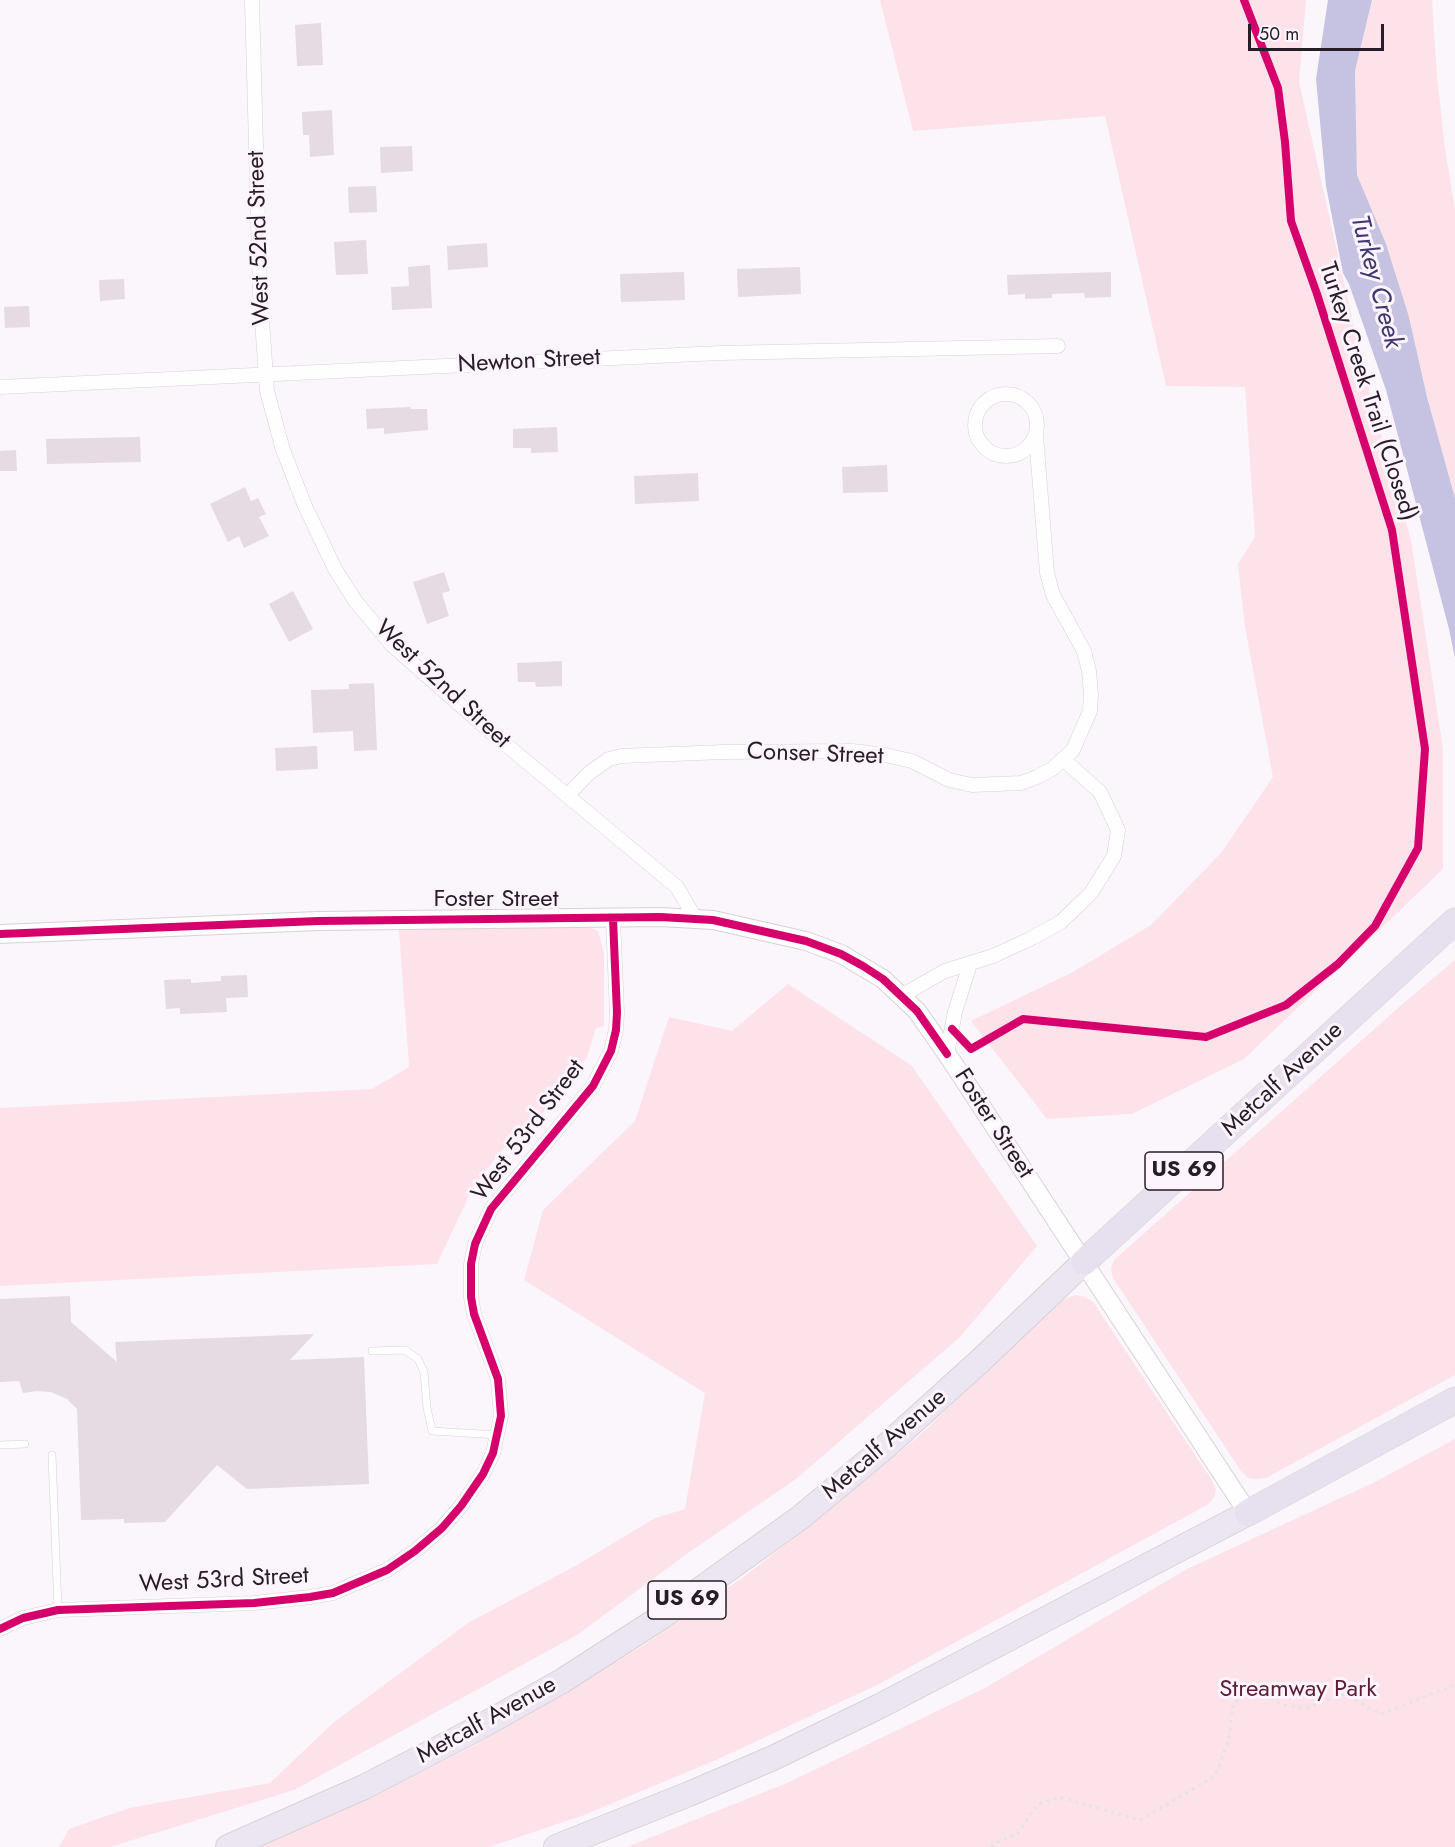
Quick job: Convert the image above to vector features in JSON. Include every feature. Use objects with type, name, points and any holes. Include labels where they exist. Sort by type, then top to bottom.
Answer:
[{"type":"highway","name":"Metcalf Avenue","points":[[228,1847],[364,1787],[562,1681],[663,1616],[801,1517],[860,1468],[981,1360],[1084,1262],[1455,921]]},
{"type":"highway","points":[[556,1847],[688,1794],[794,1747],[890,1700],[1248,1513],[1455,1400]]},
{"type":"street","name":"West 52nd Street","points":[[252,0],[260,281],[267,391],[283,450],[305,506],[335,569],[356,602],[392,645],[677,887],[694,918]]},
{"type":"street","name":"Newton Street","points":[[0,387],[720,353],[1058,346]]},
{"type":"street","points":[[1015,395],[1024,399],[1036,415],[1038,426],[1036,436],[1031,446],[1023,453],[1012,457],[1002,457],[983,447],[977,437],[976,417],[980,408],[995,396],[1015,395]]},
{"type":"street","name":"Conser Street","points":[[568,795],[589,773],[609,759],[621,756],[852,751],[912,761],[949,780],[972,785],[1021,783],[1037,777],[1064,760],[1073,750],[1090,711],[1089,670],[1084,651],[1053,595],[1047,573],[1036,436]]},
{"type":"street","points":[[901,996],[945,971],[970,964],[1032,938],[1061,922],[1091,892],[1114,856],[1118,830],[1100,792],[1064,760]]},
{"type":"street","name":"Foster Street","points":[[0,934],[318,921],[694,918],[713,920],[806,941],[842,954],[883,979],[917,1011],[1248,1513]]},
{"type":"street","name":"West 53rd Street","points":[[0,1629],[23,1618],[58,1610],[254,1603],[333,1593],[387,1570],[415,1551],[442,1528],[461,1506],[483,1474],[493,1453],[498,1435],[501,1405],[498,1379],[474,1314],[471,1298],[471,1264],[475,1244],[491,1209],[593,1086],[611,1051],[617,1013],[613,919]]},
{"type":"street","points":[[947,1054],[955,1012],[970,964]]},
{"type":"lane","points":[[372,1351],[405,1350],[418,1359],[424,1372],[432,1431],[498,1435]]},
{"type":"lane","points":[[0,1445],[25,1444]]},
{"type":"lane","points":[[52,1455],[58,1610]]},
{"type":"path","points":[[991,1847],[1018,1833],[1038,1804],[1059,1797],[1140,1820],[1215,1776],[1229,1740],[1233,1705],[1252,1686],[1280,1704],[1305,1708],[1344,1694],[1381,1714],[1455,1685]]},
{"type":"green space","points":[[880,0],[1306,0],[1299,82],[1365,376],[1411,540],[1443,749],[1443,869],[1244,1059],[1132,1114],[1047,1119],[971,1021],[1073,972],[1151,925],[1221,853],[1273,777],[1245,627],[1238,564],[1255,537],[1245,387],[1166,386],[1105,116],[913,131]]},
{"type":"green space","points":[[1372,0],[1432,0],[1437,76],[1455,210],[1455,498],[1427,397],[1409,317],[1357,176],[1355,71]]},
{"type":"green space","points":[[585,925],[598,931],[604,954],[604,1026],[596,1028],[587,1057],[575,1075],[530,1129],[514,1135],[473,1187],[437,1264],[0,1286],[0,1108],[372,1089],[409,1067],[399,930]]},
{"type":"green space","points":[[1455,960],[1455,1375],[1266,1478],[1248,1478],[1241,1471],[1113,1278],[1111,1269],[1114,1260]]},
{"type":"green space","points":[[788,984],[912,1066],[1037,1246],[960,1337],[796,1479],[688,1553],[577,1635],[294,1790],[109,1847],[59,1847],[69,1829],[129,1808],[270,1783],[334,1722],[468,1623],[577,1565],[655,1518],[685,1509],[705,1393],[524,1280],[543,1210],[635,1121],[669,1017],[732,1031]]},
{"type":"green space","points":[[1076,1295],[1093,1302],[1211,1479],[1216,1489],[1214,1497],[1207,1505],[879,1684],[716,1760],[584,1815],[489,1847],[259,1847],[374,1796],[473,1746],[644,1645],[745,1576],[816,1520],[920,1435],[1053,1307],[1064,1299]]},
{"type":"green space","name":"Streamway Park","points":[[1455,1439],[1455,1847],[627,1847],[787,1783],[985,1688],[1187,1569],[1373,1483]]},
{"type":"water","name":"Turkey Creek","points":[[1328,0],[1372,0],[1355,71],[1357,175],[1386,244],[1409,317],[1427,397],[1455,498],[1455,658],[1386,390],[1349,284],[1343,273],[1326,186],[1316,79]]},
{"type":"building","points":[[321,23],[323,65],[297,66],[295,25]]},
{"type":"building","points":[[332,110],[334,155],[310,157],[309,135],[303,135],[302,112]]},
{"type":"building","points":[[412,146],[413,171],[381,173],[380,147]]},
{"type":"building","points":[[376,186],[377,212],[349,213],[348,187]]},
{"type":"building","points":[[366,240],[368,274],[336,275],[334,242]]},
{"type":"building","points":[[487,243],[488,267],[448,270],[447,246]]},
{"type":"building","points":[[430,265],[432,308],[392,310],[391,287],[409,286],[408,267]]},
{"type":"building","points":[[800,267],[801,294],[738,297],[737,269]]},
{"type":"building","points":[[684,272],[685,300],[621,302],[620,274]]},
{"type":"building","points":[[1111,272],[1111,297],[1085,298],[1084,293],[1052,294],[1052,298],[1025,299],[1025,294],[1008,295],[1007,275]]},
{"type":"building","points":[[124,279],[125,299],[100,301],[99,280]]},
{"type":"building","points":[[29,306],[30,327],[5,328],[4,307]]},
{"type":"building","points":[[410,407],[411,409],[427,409],[428,430],[384,434],[384,428],[367,429],[366,409]]},
{"type":"building","points":[[557,427],[558,452],[531,453],[531,448],[513,448],[513,429]]},
{"type":"building","points":[[140,437],[141,462],[47,464],[46,439]]},
{"type":"building","points":[[16,450],[17,471],[0,471],[0,451]]},
{"type":"building","points":[[887,465],[888,492],[843,493],[842,467]]},
{"type":"building","points":[[698,473],[699,501],[635,504],[634,476]]},
{"type":"building","points":[[245,487],[251,501],[258,498],[266,514],[259,517],[269,536],[244,548],[239,536],[228,542],[210,504]]},
{"type":"building","points":[[444,572],[450,591],[442,593],[449,616],[427,624],[413,582]]},
{"type":"building","points":[[293,591],[313,629],[289,642],[269,604]]},
{"type":"building","points":[[562,661],[562,686],[536,687],[535,682],[518,682],[517,663]]},
{"type":"building","points":[[374,683],[377,750],[354,751],[353,731],[313,733],[311,690],[349,689],[349,684]]},
{"type":"building","points":[[317,746],[318,769],[276,771],[275,748]]},
{"type":"building","points":[[247,975],[248,997],[226,998],[227,1012],[180,1014],[180,1008],[166,1009],[164,980],[191,979],[191,983],[221,981],[221,976]]},
{"type":"building","points":[[70,1296],[71,1322],[117,1362],[115,1342],[314,1334],[290,1360],[364,1357],[369,1484],[247,1489],[217,1465],[165,1522],[124,1523],[124,1519],[81,1520],[77,1409],[67,1399],[51,1392],[23,1393],[19,1381],[0,1382],[0,1299]]},
{"type":"cycle path","name":"Turkey Creek Trail (Closed)","points":[[952,1029],[971,1049],[1023,1019],[1206,1037],[1286,1005],[1338,964],[1375,926],[1418,848],[1425,749],[1392,530],[1317,294],[1291,221],[1278,88],[1244,0]]},
{"type":"cycle path","points":[[0,934],[318,921],[660,917],[713,920],[806,941],[841,954],[863,966],[883,979],[917,1011],[947,1054]]},
{"type":"cycle path","points":[[0,1629],[23,1618],[58,1610],[254,1603],[333,1593],[387,1570],[415,1551],[442,1528],[461,1506],[483,1474],[493,1453],[501,1416],[498,1379],[474,1314],[471,1297],[471,1264],[475,1244],[491,1209],[593,1086],[611,1051],[617,1013],[613,919]]}]
